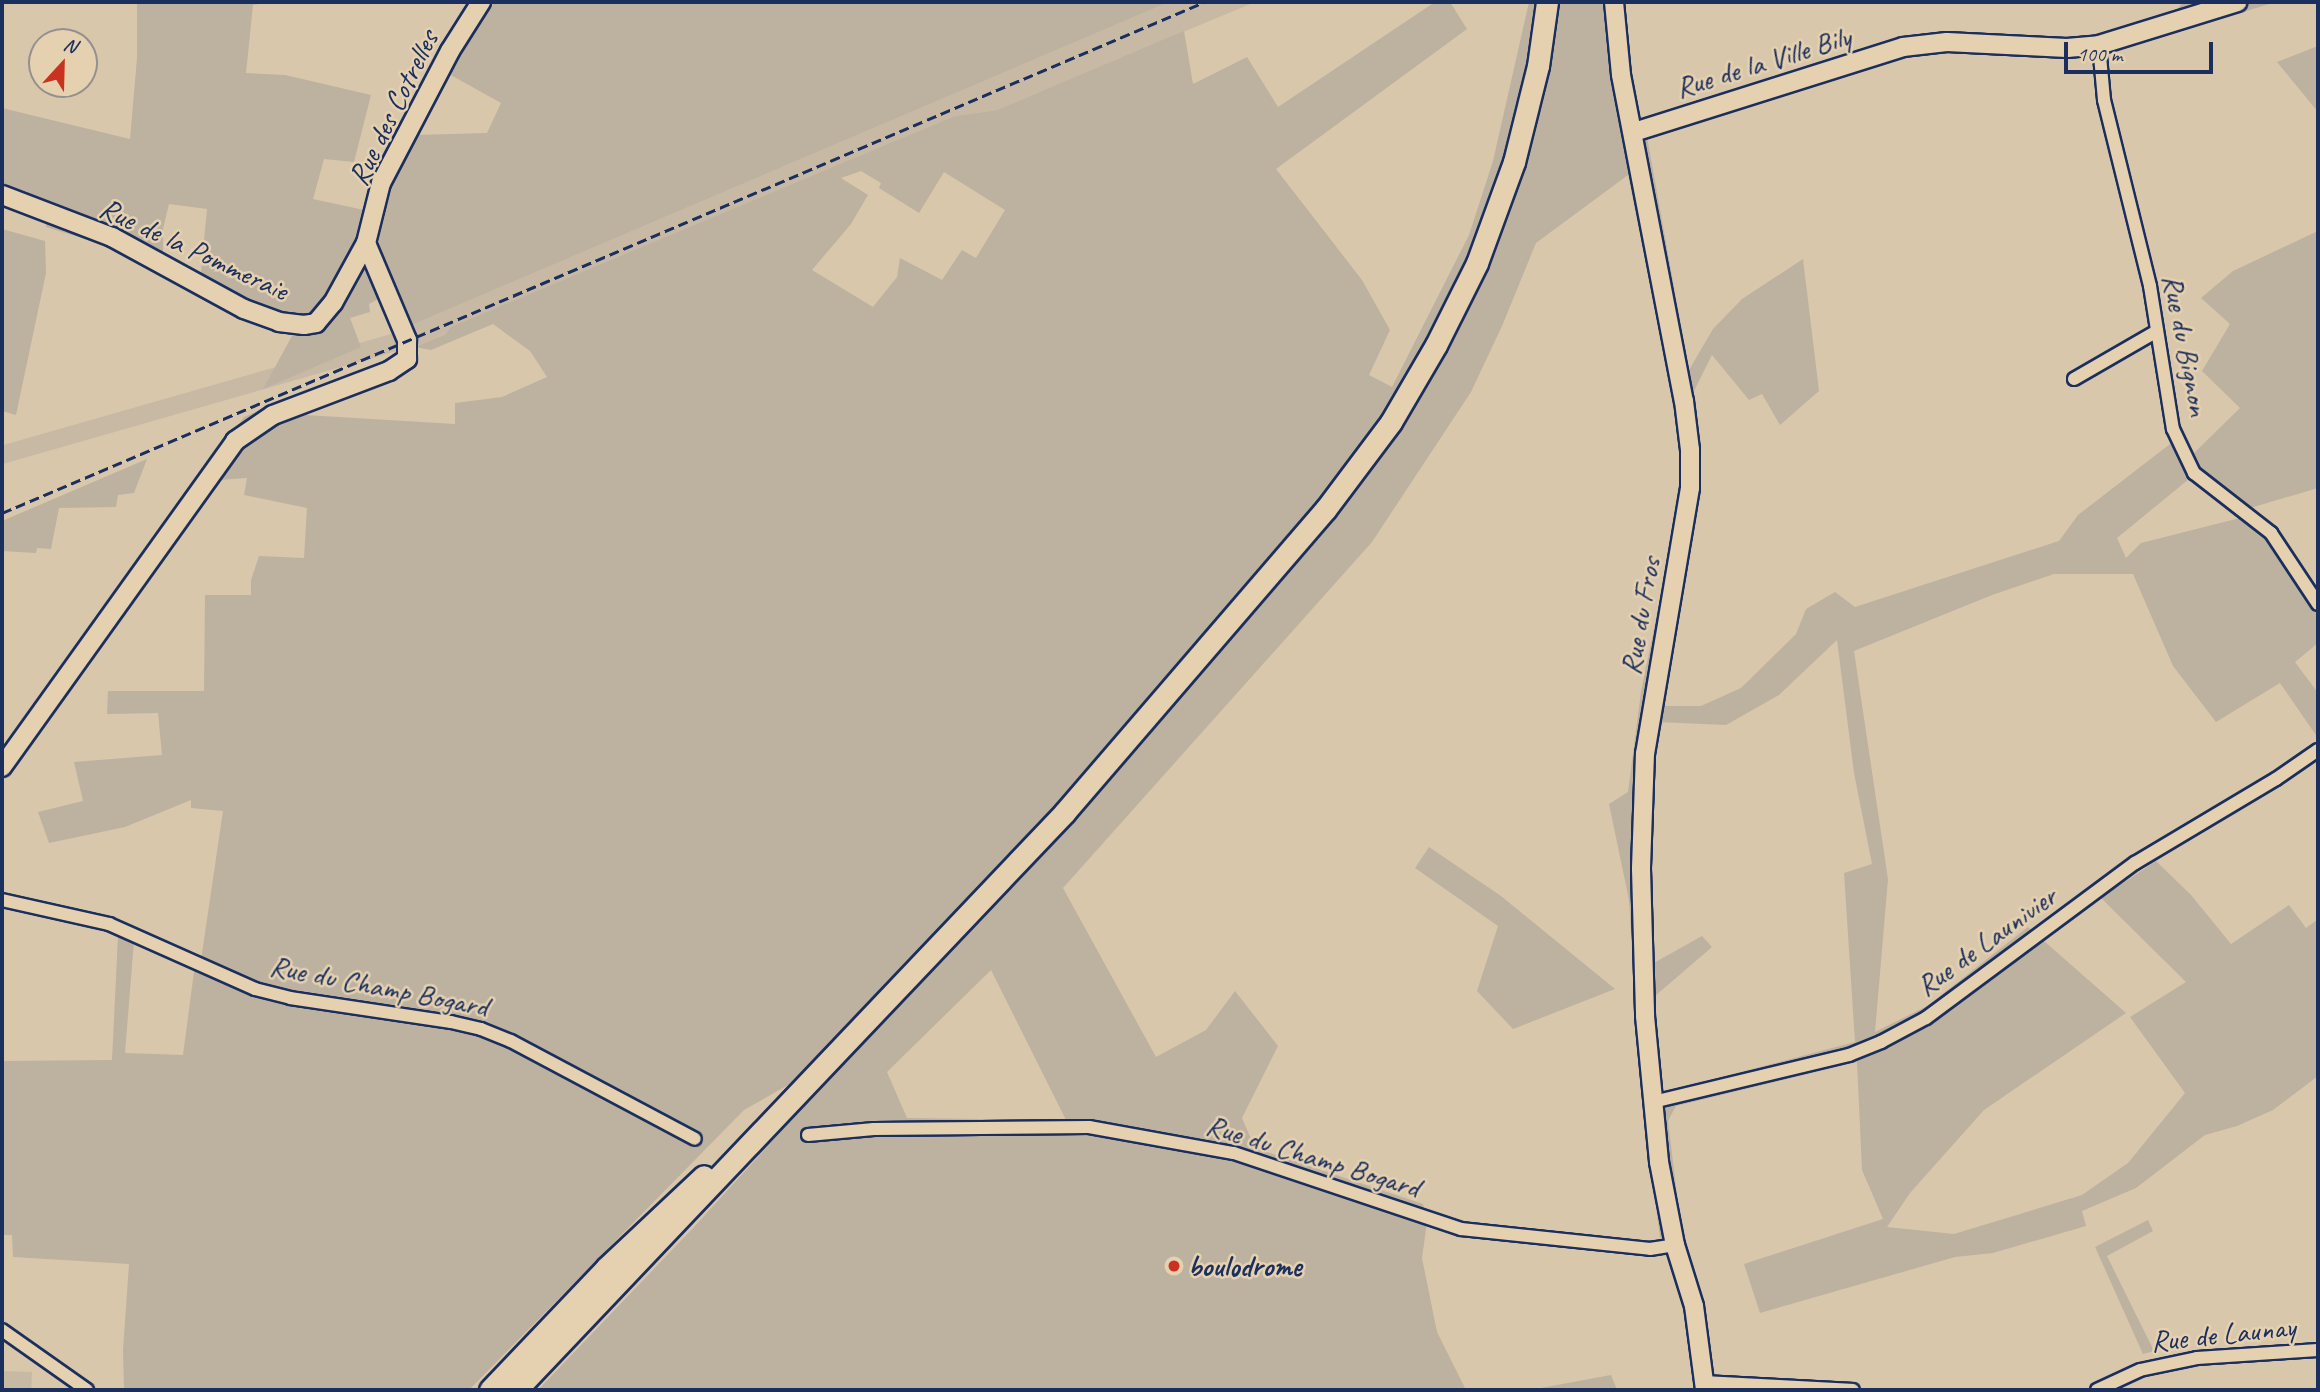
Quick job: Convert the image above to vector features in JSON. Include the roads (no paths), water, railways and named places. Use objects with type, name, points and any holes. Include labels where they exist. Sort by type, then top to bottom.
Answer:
[{"type":"highway","points":[[526,1390],[570,1336],[1065,812],[1325,510],[1391,422],[1436,345],[1477,263],[1514,162],[1538,66],[1547,2]]},
{"type":"highway","points":[[482,1390],[511,1381],[606,1268],[775,1109],[802,1088]]},
{"type":"highway","points":[[490,1390],[511,1381],[570,1336]]},
{"type":"street","name":"Rue des Cotrelles","points":[[366,243],[382,183],[450,51],[481,2]]},
{"type":"street","name":"Rue du Fros","points":[[1614,2],[1621,75],[1684,401],[1690,450],[1689,488],[1645,753],[1641,810],[1645,1016],[1659,1162],[1675,1245],[1694,1306],[1705,1386]]},
{"type":"street","name":"Rue de la Ville Bily","points":[[1634,132],[1903,47],[1947,43],[2067,48],[2099,45],[2238,2]]},
{"type":"street","name":"Rue du Bignon","points":[[2099,45],[2104,100],[2150,286],[2173,429],[2194,473],[2271,533],[2318,604]]},
{"type":"street","name":"Rue de la Pommeraie","points":[[2,195],[112,237],[244,309],[279,322],[304,325],[316,323],[333,303],[366,243]]},
{"type":"street","points":[[2,767],[235,441],[274,415],[389,371],[404,362],[409,355],[405,335],[366,243]]},
{"type":"street","points":[[2074,379],[2157,331]]},
{"type":"street","name":"Rue de Launivier","points":[[1653,1102],[1849,1055],[1881,1042],[1926,1018],[2135,863],[2276,779],[2318,750]]},
{"type":"street","name":"Rue du Champ Bogard","points":[[2,900],[109,924],[255,989],[290,998],[481,1029],[511,1041],[695,1139]]},
{"type":"street","name":"Rue du Champ Bogard","points":[[808,1135],[874,1129],[1089,1127],[1234,1153],[1461,1229],[1650,1249],[1675,1245]]},
{"type":"street","points":[[2,1329],[87,1390]]},
{"type":"street","name":"Rue de Launay","points":[[2097,1390],[2140,1370],[2197,1358],[2318,1350]]},
{"type":"street","points":[[1705,1386],[1853,1390]]},
{"type":"railway","points":[[2,513],[1204,2]]},
{"type":"place","name":"boulodrome","points":[[1174,1266]]}]
